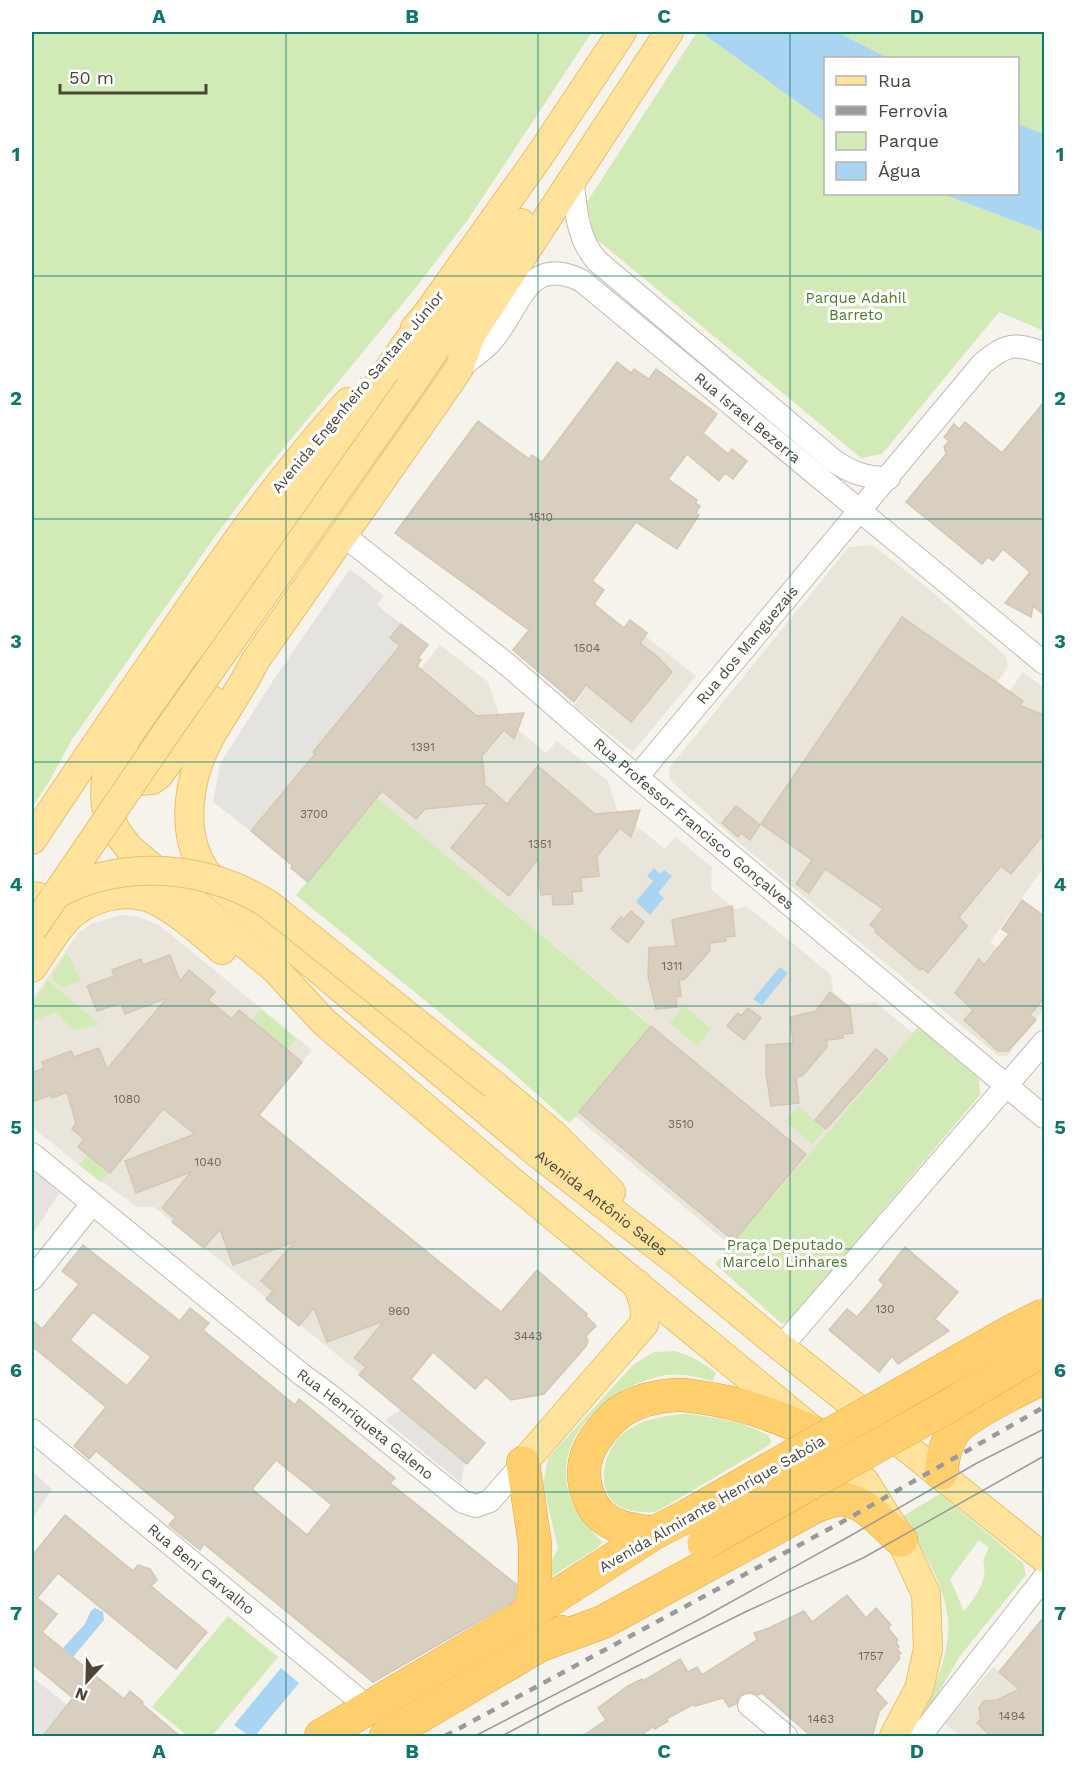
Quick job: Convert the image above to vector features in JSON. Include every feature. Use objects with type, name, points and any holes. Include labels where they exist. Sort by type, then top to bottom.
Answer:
[{"type":"highway","name":"Avenida Almirante Henrique Sabóia","points":[[321,1737],[531,1612],[654,1533],[1044,1315]]},
{"type":"highway","name":"Avenida Almirante Henrique Sabóia","points":[[386,1737],[543,1644],[704,1543],[945,1408],[1044,1349]]},
{"type":"highway","points":[[941,1473],[944,1454],[956,1430],[968,1419],[1044,1377]]},
{"type":"highway","points":[[654,1533],[615,1525],[601,1516],[588,1496],[585,1462],[595,1440],[626,1408],[650,1399],[677,1395],[714,1399],[753,1408],[785,1419],[820,1436]]},
{"type":"highway","points":[[523,1463],[536,1544],[531,1612]]},
{"type":"highway","points":[[543,1644],[603,1622],[814,1507],[831,1501],[847,1500],[867,1510],[901,1540]]},
{"type":"main road","name":"Avenida Engenheiro Santana Júnior","points":[[32,840],[251,518],[314,440],[427,314],[540,155],[622,32]]},
{"type":"main road","name":"Avenida Engenheiro Santana Júnior","points":[[190,825],[189,808],[198,764],[212,734],[244,685],[255,661],[459,368],[472,333],[663,41]]},
{"type":"main road","name":"Avenida Engenheiro Santana Júnior","points":[[42,934],[175,720],[526,216],[539,201],[572,177]]},
{"type":"main road","points":[[427,314],[219,614],[183,657],[116,754],[106,780],[106,806],[116,831],[130,849],[275,969],[324,1022],[516,1185],[820,1436],[865,1482],[901,1540],[926,1594],[928,1649],[919,1689],[894,1737]]},
{"type":"main road","points":[[219,614],[196,663],[141,740],[132,757],[130,767],[138,781],[152,780],[159,775],[229,675],[255,661]]},
{"type":"main road","name":"Avenida Antônio Sales","points":[[190,825],[197,854],[203,868],[211,878],[537,1153],[679,1263],[1044,1558]]},
{"type":"main road","points":[[32,909],[64,890],[83,882],[112,874],[143,871],[199,875],[248,892],[268,904],[494,1085],[574,1154],[679,1263]]},
{"type":"main road","points":[[32,896],[41,896],[56,908],[57,922],[42,934],[32,968]]},
{"type":"main road","points":[[42,934],[66,921],[79,909],[97,900],[110,896],[145,896],[157,901],[198,930],[263,984],[324,1022]]},
{"type":"main road","name":"Rua Henriqueta Galeno","points":[[523,1463],[644,1323],[646,1315],[637,1284]]},
{"type":"street","name":"Rua Israel Bezerra","points":[[572,177],[579,228],[585,247],[596,260],[833,460],[855,474],[870,478],[889,478]]},
{"type":"street","name":"Rua Israel Bezerra","points":[[459,368],[489,344],[538,276],[553,272],[567,274],[582,281],[1044,663]]},
{"type":"street","name":"Rua dos Manguezais","points":[[637,777],[982,364],[999,350],[1023,346],[1044,353]]},
{"type":"street","name":"Rua Professor Francisco Gonçalves","points":[[342,534],[508,666],[637,777],[1044,1117]]},
{"type":"street","points":[[781,1347],[1044,1042]]},
{"type":"street","name":"Rua Henriqueta Galeno","points":[[32,1154],[463,1502],[476,1506],[490,1501],[523,1463]]},
{"type":"street","points":[[32,1279],[92,1204]]},
{"type":"street","points":[[665,1326],[671,1329],[750,1394],[741,1392],[673,1384],[630,1395],[612,1405],[597,1418],[584,1434],[575,1453],[573,1488],[590,1521],[613,1545],[552,1586],[547,1584],[543,1576],[543,1565],[549,1547],[531,1471],[655,1329],[665,1326]]},
{"type":"street","name":"Rua Beni Carvalho","points":[[32,1430],[369,1708]]},
{"type":"street","points":[[920,1737],[1044,1578]]},
{"type":"street","points":[[749,1706],[786,1737]]},
{"type":"shaded area","points":[[872,545],[924,585],[1006,656],[1008,666],[996,685],[1009,692],[1023,672],[1044,688],[1044,867],[990,942],[1044,987],[1044,1009],[1008,1055],[1000,1057],[737,841],[669,779],[670,767],[849,547]]},
{"type":"shaded area","points":[[350,569],[384,596],[377,605],[401,624],[390,638],[400,646],[251,831],[213,802],[220,764],[272,682]]},
{"type":"shaded area","points":[[629,623],[696,676],[633,752],[574,706]]},
{"type":"shaded area","points":[[440,645],[488,682],[499,714],[546,753],[557,741],[608,781],[617,810],[665,849],[675,837],[712,867],[711,889],[735,909],[746,906],[831,975],[833,992],[846,1004],[875,1002],[913,1033],[731,1246],[576,1117],[651,1025],[340,768]]},
{"type":"shaded area","points":[[121,915],[136,916],[159,925],[312,1050],[259,1115],[480,1295],[393,1400],[154,1207],[137,1207],[102,1183],[32,1127],[32,1000],[78,933],[91,924]]},
{"type":"shaded area","points":[[32,1167],[59,1193],[32,1235]]},
{"type":"shaded area","points":[[402,1409],[465,1462],[461,1483],[385,1420]]},
{"type":"shaded area","points":[[32,1471],[52,1489],[32,1519]]},
{"type":"shaded area","points":[[993,1667],[1044,1710],[1044,1736],[960,1736],[945,1724]]},
{"type":"shaded area","points":[[32,1677],[71,1708],[62,1711],[42,1736],[32,1736]]},
{"type":"green space","points":[[32,32],[592,32],[469,218],[414,290],[259,478],[216,535],[71,741],[32,808]]},
{"type":"green space","name":"Parque Adahil Barreto","points":[[697,32],[703,32],[824,121],[824,195],[946,195],[1044,232],[1044,331],[999,312],[882,454],[861,458],[594,237],[587,202]]},
{"type":"green space","points":[[837,32],[1044,32],[1044,134],[1019,124],[1019,57],[886,57]]},
{"type":"green space","points":[[377,798],[651,1026],[569,1123],[511,1071],[296,895]]},
{"type":"green space","points":[[67,952],[81,981],[61,988],[51,978]]},
{"type":"green space","points":[[48,980],[99,1024],[73,1031],[57,1012],[32,1021],[32,1004]]},
{"type":"green space","points":[[684,1006],[711,1029],[697,1046],[670,1023]]},
{"type":"green space","points":[[261,1009],[296,1039],[287,1049],[252,1020]]},
{"type":"green space","name":"Praça Deputado Marcelo Linhares","points":[[918,1027],[979,1079],[980,1095],[787,1323],[781,1323],[715,1264]]},
{"type":"green space","points":[[798,1106],[825,1129],[813,1144],[785,1121]]},
{"type":"green space","points":[[88,1155],[109,1172],[101,1182],[79,1165]]},
{"type":"green space","points":[[675,1351],[711,1369],[716,1373],[713,1381],[678,1375],[646,1380],[607,1401],[590,1416],[577,1434],[569,1453],[566,1474],[570,1497],[576,1509],[602,1542],[597,1548],[551,1577],[552,1560],[558,1548],[543,1485],[548,1458],[634,1364],[654,1352]]},
{"type":"green space","points":[[685,1414],[739,1423],[769,1436],[771,1442],[656,1512],[632,1511],[619,1506],[606,1491],[604,1481],[607,1459],[617,1440],[631,1428],[645,1421]]},
{"type":"green space","points":[[940,1494],[1023,1563],[1026,1575],[960,1656],[919,1726],[943,1661],[948,1621],[937,1580],[903,1516]],"holes":[[[979,1540],[989,1548],[984,1561],[984,1576],[981,1585],[964,1611],[950,1579]]]},
{"type":"green space","points":[[228,1616],[278,1657],[212,1736],[188,1736],[152,1707]]},
{"type":"water","points":[[703,32],[837,32],[886,57],[824,57],[824,121]]},
{"type":"water","points":[[1019,124],[1044,134],[1044,232],[946,195],[1019,195]]},
{"type":"water","points":[[654,868],[660,874],[664,870],[672,876],[658,893],[664,898],[650,915],[636,902],[653,881],[647,876]]},
{"type":"water","points":[[780,967],[788,973],[762,1005],[753,999]]},
{"type":"water","points":[[95,1608],[103,1612],[104,1620],[73,1657],[63,1648],[85,1624],[91,1611]]},
{"type":"water","points":[[281,1668],[299,1683],[255,1736],[249,1736],[234,1725]]},
{"type":"building","points":[[617,362],[631,373],[634,369],[649,379],[656,369],[717,414],[703,433],[728,454],[732,449],[747,461],[733,479],[725,473],[719,481],[687,454],[668,479],[697,500],[695,503],[700,506],[696,513],[699,515],[677,549],[636,522],[592,581],[604,590],[594,604],[624,628],[630,620],[647,633],[640,643],[672,672],[631,722],[586,685],[574,702],[513,650],[529,630],[395,533],[478,421],[529,459],[532,455],[542,462]]},
{"type":"building","points":[[1044,402],[1044,615],[1033,606],[1031,617],[1005,603],[1030,572],[1003,549],[993,561],[988,557],[982,564],[906,502],[946,454],[944,447],[949,441],[944,437],[954,424],[959,429],[965,422],[1002,453]]},
{"type":"building","points":[[902,617],[1023,701],[1019,705],[1044,715],[1044,834],[1011,874],[1001,866],[959,917],[967,926],[928,973],[921,968],[920,970],[875,932],[876,930],[870,925],[883,909],[825,869],[809,893],[796,884],[812,860],[761,824]]},
{"type":"building","points":[[401,624],[428,645],[418,658],[421,660],[417,666],[477,716],[524,713],[514,739],[504,730],[482,756],[485,785],[507,804],[538,766],[595,814],[640,810],[631,837],[620,828],[597,856],[599,876],[581,878],[582,891],[572,892],[573,904],[553,905],[552,894],[541,895],[538,859],[509,896],[451,848],[488,803],[425,809],[416,819],[382,791],[308,882],[291,868],[292,865],[251,831],[400,646],[390,638]]},
{"type":"building","points":[[736,806],[760,825],[750,840],[741,833],[738,837],[722,823]]},
{"type":"building","points":[[1022,900],[1044,916],[1044,998],[1030,1015],[1036,1020],[1008,1051],[998,1051],[964,1020],[973,1010],[955,993],[979,959],[984,965],[1009,934],[1002,929]]},
{"type":"building","points":[[732,906],[735,936],[725,937],[726,941],[709,943],[710,950],[685,979],[679,980],[681,996],[676,997],[677,1007],[656,1009],[648,976],[649,948],[676,947],[672,920]]},
{"type":"building","points":[[631,911],[644,922],[628,943],[611,929],[621,917],[624,919]]},
{"type":"building","points":[[170,955],[180,981],[189,970],[215,992],[208,1000],[232,1019],[239,1010],[302,1062],[259,1115],[501,1312],[537,1270],[587,1314],[586,1316],[596,1326],[586,1336],[588,1341],[586,1346],[544,1394],[511,1400],[486,1377],[475,1389],[433,1352],[411,1379],[485,1443],[467,1464],[359,1375],[366,1367],[354,1358],[384,1321],[327,1342],[314,1308],[299,1326],[266,1299],[273,1291],[261,1281],[294,1242],[233,1265],[220,1229],[204,1248],[172,1222],[175,1219],[162,1208],[191,1172],[136,1193],[125,1161],[195,1134],[163,1109],[110,1173],[78,1147],[84,1139],[72,1129],[76,1123],[67,1092],[32,1102],[32,1073],[44,1068],[42,1062],[71,1051],[74,1057],[99,1048],[107,1069],[167,998],[125,1014],[121,1003],[97,1011],[87,986],[114,976],[112,970],[141,959],[143,965]]},
{"type":"building","points":[[830,992],[850,1008],[853,1033],[843,1034],[843,1038],[827,1040],[827,1047],[802,1076],[796,1077],[799,1103],[771,1106],[766,1073],[766,1045],[793,1043],[790,1017],[816,1011]]},
{"type":"building","points":[[748,1008],[761,1018],[744,1040],[727,1026],[738,1013],[741,1016]]},
{"type":"building","points":[[651,1026],[806,1154],[734,1241],[579,1112]]},
{"type":"building","points":[[876,1049],[888,1059],[826,1129],[815,1120]]},
{"type":"building","points":[[83,1245],[180,1321],[190,1308],[209,1323],[203,1330],[295,1405],[299,1399],[395,1478],[390,1483],[516,1584],[514,1601],[373,1682],[204,1544],[200,1550],[169,1525],[176,1517],[96,1451],[89,1459],[74,1446],[106,1407],[32,1346],[32,1320],[42,1329],[79,1284],[62,1271]],"holes":[[[93,1312],[151,1357],[127,1386],[70,1340]],[[276,1460],[332,1505],[307,1535],[252,1489]]]},
{"type":"building","points":[[905,1247],[958,1292],[935,1319],[949,1331],[898,1364],[892,1356],[879,1372],[829,1330],[847,1309],[857,1317],[884,1285],[879,1280]]},
{"type":"building","points":[[65,1515],[133,1571],[138,1565],[150,1569],[157,1580],[151,1586],[207,1632],[176,1669],[58,1573],[37,1598],[57,1614],[42,1632],[124,1699],[130,1691],[181,1737],[42,1737],[73,1698],[32,1664],[32,1556]]},
{"type":"building","points":[[847,1595],[866,1618],[876,1608],[891,1625],[888,1628],[898,1640],[897,1649],[901,1653],[898,1656],[900,1658],[875,1690],[887,1703],[879,1712],[872,1737],[812,1737],[762,1693],[758,1695],[751,1692],[739,1696],[736,1704],[729,1707],[723,1698],[695,1706],[694,1704],[638,1737],[581,1737],[606,1720],[598,1708],[628,1686],[642,1679],[643,1681],[680,1659],[688,1672],[697,1667],[702,1675],[757,1640],[754,1633],[804,1611],[812,1622]]},
{"type":"building","points":[[1044,1617],[1044,1737],[992,1737],[977,1723],[981,1719],[979,1708],[984,1701],[997,1700],[1019,1689],[999,1672]]},
{"type":"tram line","points":[[475,1736],[702,1618],[977,1463],[1044,1429]]},
{"type":"tram line","points":[[502,1736],[745,1612],[863,1558],[1044,1456]]},
{"type":"railway","points":[[445,1736],[842,1522],[1044,1407]]}]
